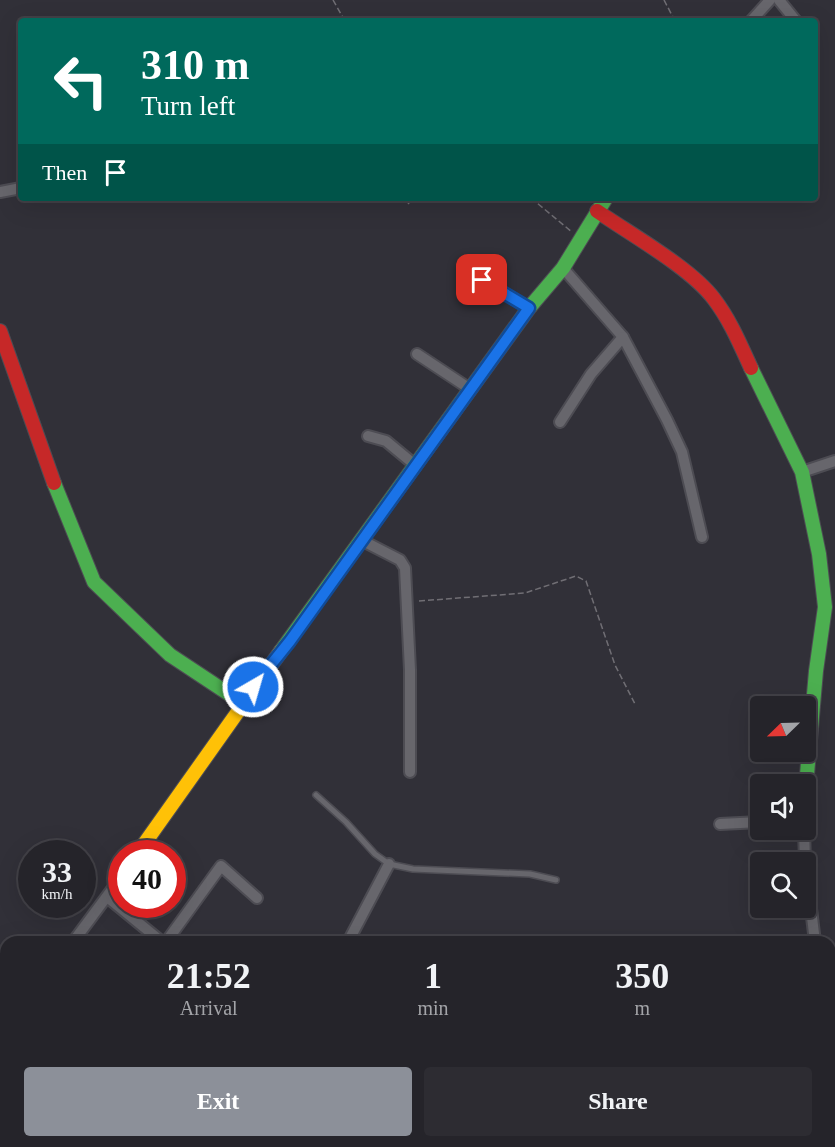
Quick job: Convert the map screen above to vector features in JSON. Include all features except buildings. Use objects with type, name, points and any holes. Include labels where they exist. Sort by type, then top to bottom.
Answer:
[{"type":"street","points":[[754,18],[770,0]]},
{"type":"street","points":[[778,0],[793,18]]},
{"type":"street","points":[[0,192],[18,189]]},
{"type":"street","points":[[147,840],[241,702],[290,641],[529,308],[563,268],[604,201]]},
{"type":"street","points":[[597,211],[684,272],[713,297],[730,324],[802,472],[819,554],[825,607],[816,670],[807,774]]},
{"type":"street","points":[[563,268],[623,337],[682,452],[702,537]]},
{"type":"street","points":[[482,280],[529,308]]},
{"type":"street","points":[[1,335],[44,459],[94,582],[170,655],[241,702]]},
{"type":"street","points":[[560,422],[591,374],[623,337]]},
{"type":"street","points":[[417,354],[470,389]]},
{"type":"street","points":[[368,436],[386,441],[415,465]]},
{"type":"street","points":[[802,472],[835,461]]},
{"type":"street","points":[[361,540],[399,560],[405,568],[409,602],[410,772]]},
{"type":"street","points":[[720,824],[750,822]]},
{"type":"street","points":[[351,936],[389,864]]},
{"type":"street","points":[[168,936],[221,866],[257,898]]},
{"type":"street","points":[[78,936],[107,897],[156,936]]},
{"type":"street","points":[[812,918],[814,936]]},
{"type":"lane","points":[[316,795],[346,822],[375,854],[389,864],[413,869],[530,874],[556,880]]},
{"type":"path","points":[[333,0],[343,18]]},
{"type":"path","points":[[664,0],[673,18]]},
{"type":"path","points":[[535,201],[580,238]]},
{"type":"path","points":[[409,602],[525,593],[576,576],[586,581],[615,664],[635,704]]},
{"type":"traffic: fast","points":[[281,651],[529,308],[563,268],[604,201]]},
{"type":"traffic: fast","points":[[751,368],[802,472],[819,554],[825,607],[816,671],[807,774]]},
{"type":"traffic: fast","points":[[54,483],[94,582],[170,655],[241,702]]},
{"type":"traffic: slow","points":[[147,840],[281,651]]},
{"type":"traffic: jam","points":[[597,211],[676,264],[704,287],[725,315],[751,368]]},
{"type":"traffic: jam","points":[[0,331],[54,483]]},
{"type":"route","points":[[253,687],[290,641],[529,308],[482,280]]}]
